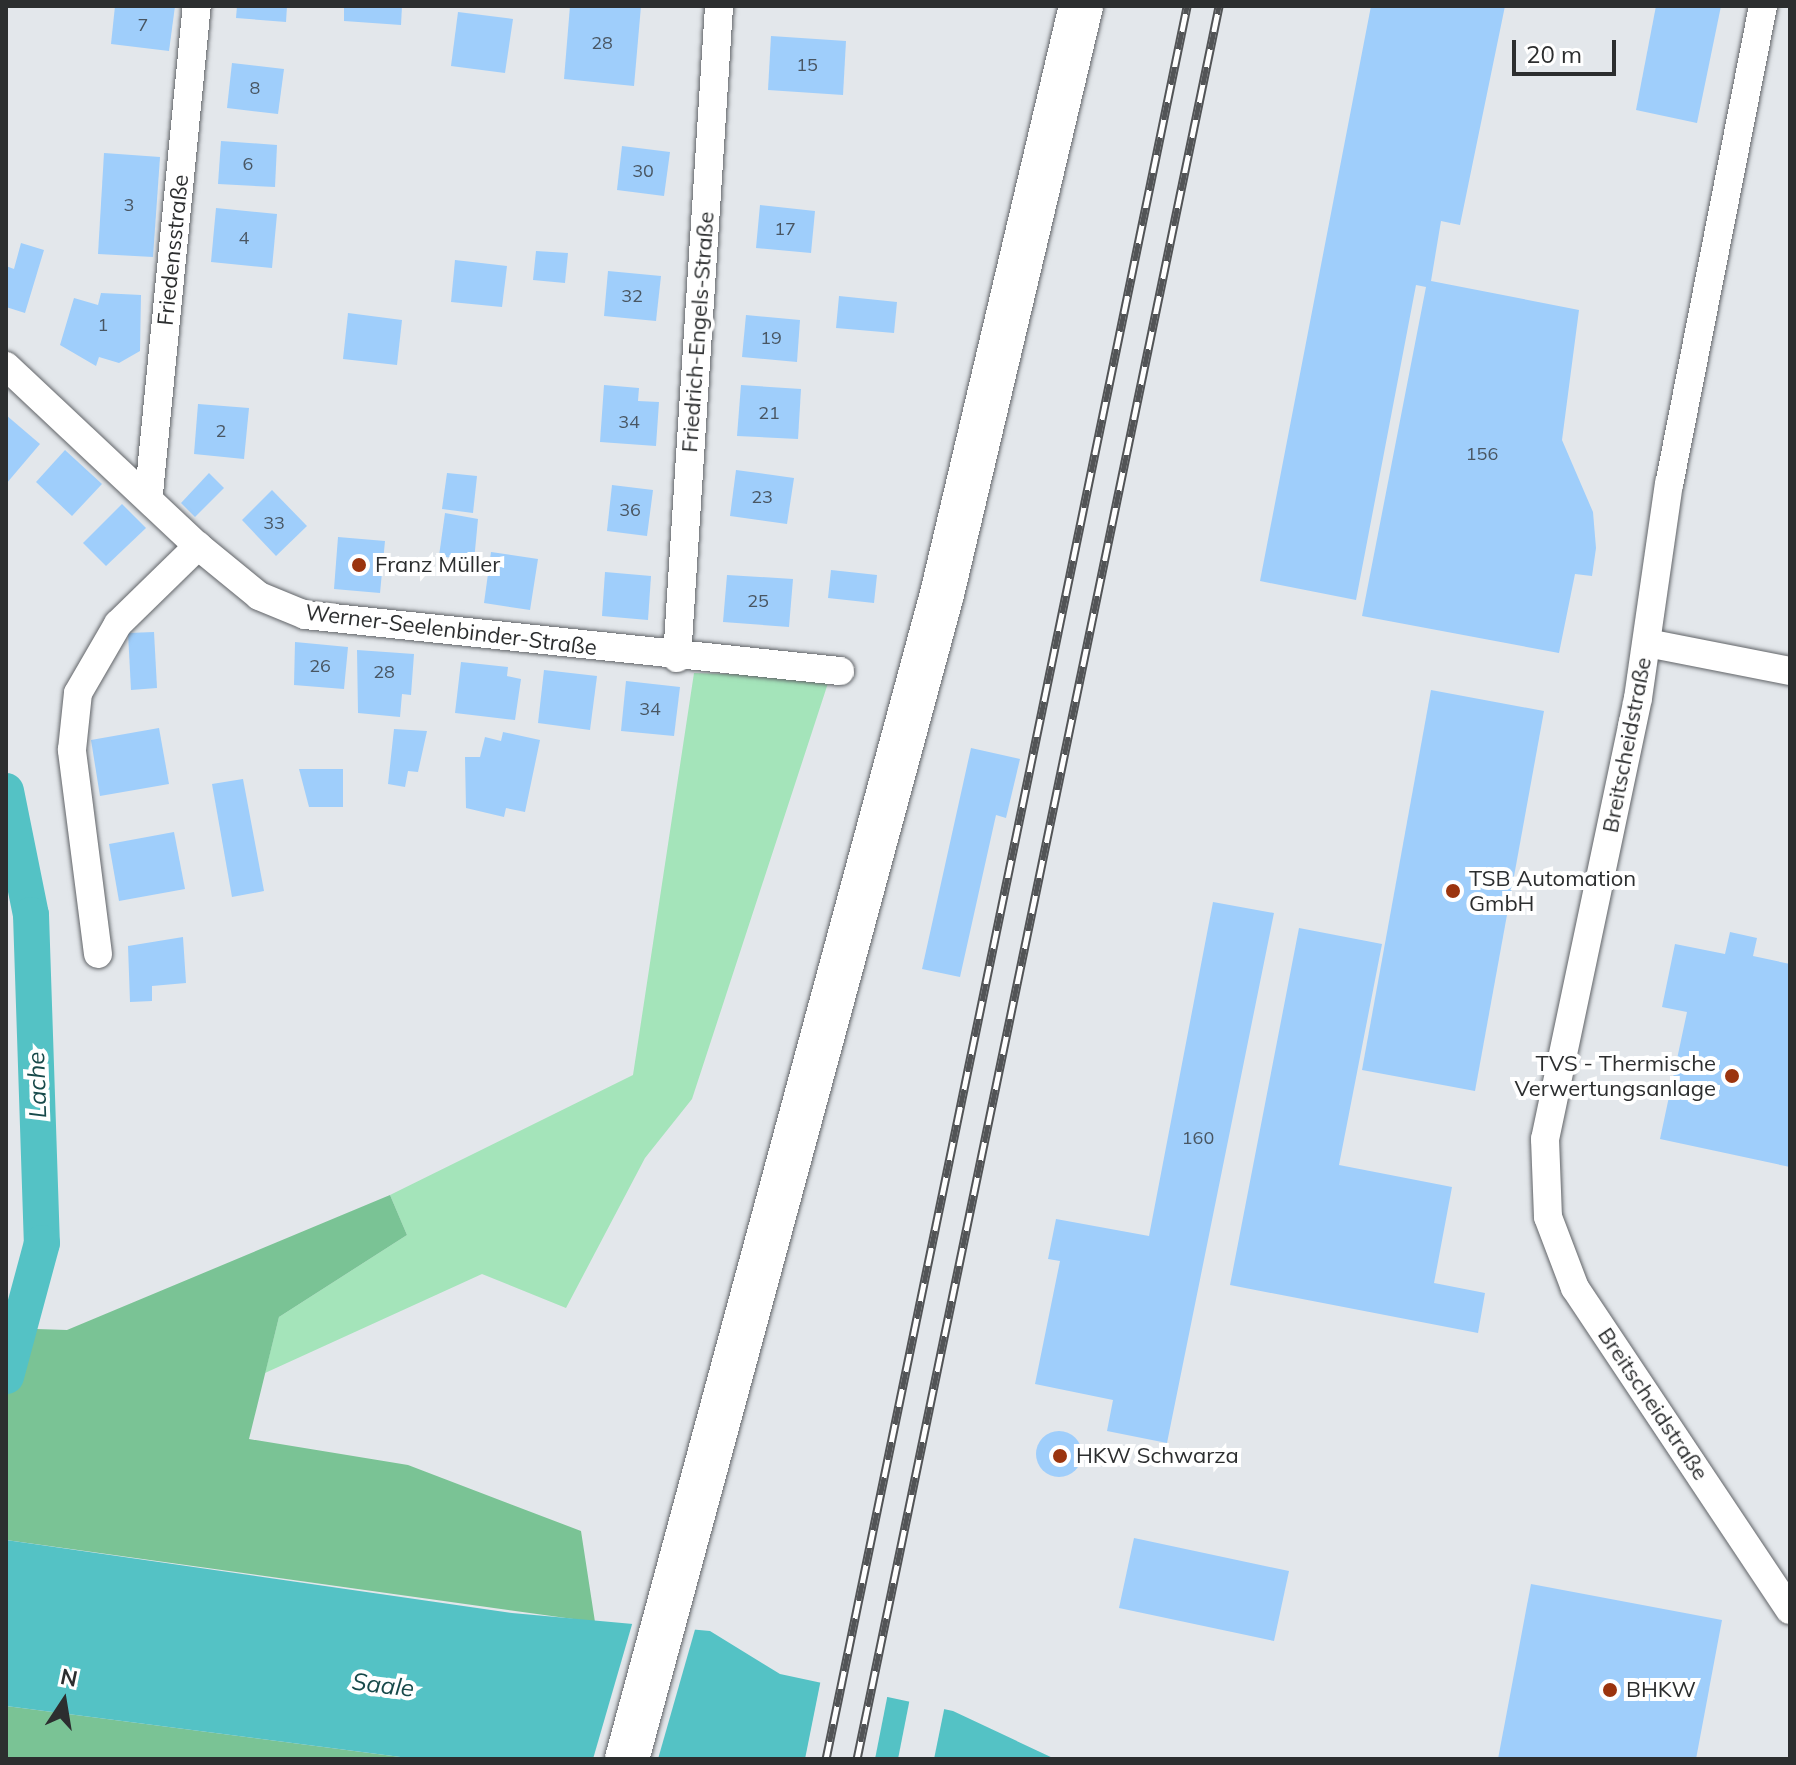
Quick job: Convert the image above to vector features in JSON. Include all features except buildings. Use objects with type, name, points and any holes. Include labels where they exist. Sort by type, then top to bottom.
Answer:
[{"type":"main road","points":[[627,1759],[942,594],[1081,6]]},
{"type":"street","name":"Friedensstraße","points":[[149,493],[197,6]]},
{"type":"street","name":"Friedrich-Engels-Straße","points":[[677,658],[719,6]]},
{"type":"street","name":"Breitscheidstraße","points":[[1763,6],[1669,483],[1647,643],[1545,1139],[1548,1217],[1575,1288],[1790,1610]]},
{"type":"street","name":"Werner-Seelenbinder-Straße","points":[[6,366],[149,493],[198,546],[259,596],[305,615],[677,658],[840,671]]},
{"type":"street","points":[[98,954],[72,750],[78,693],[118,624],[198,546]]},
{"type":"street","points":[[1647,643],[1790,671]]},
{"type":"green space","points":[[694,673],[830,677],[692,1099],[645,1158],[566,1308],[482,1274],[265,1373],[279,1317],[407,1235],[390,1195],[633,1075]]},
{"type":"green space","points":[[390,1195],[407,1235],[279,1317],[249,1439],[408,1465],[581,1531],[595,1622],[6,1540],[6,1328],[67,1330]]},
{"type":"green space","points":[[6,1706],[416,1759],[6,1759]]},
{"type":"water","name":"Saale","points":[[6,1540],[512,1613],[710,1631],[780,1674],[953,1711],[1055,1759],[416,1759],[6,1706]]},
{"type":"pier","points":[[633,1621],[696,1626],[658,1759],[593,1759]]},
{"type":"pier","points":[[821,1679],[888,1693],[875,1759],[805,1759]]},
{"type":"pier","points":[[910,1698],[945,1705],[934,1759],[898,1759]]},
{"type":"waterway","name":"Lache","points":[[6,791],[31,915],[42,1243],[6,1376]]},
{"type":"railway","points":[[826,1759],[1187,6]]},
{"type":"railway","points":[[857,1759],[1219,6]]},
{"type":"place","name":"Franz Müller","points":[[359,565]]},
{"type":"place","name":"TSB Automation GmbH","points":[[1453,891]]},
{"type":"place","name":"TVS - Thermische Verwertungsanlage","points":[[1732,1076]]},
{"type":"place","name":"HKW Schwarza","points":[[1060,1456]]},
{"type":"place","name":"BHKW","points":[[1610,1690]]}]
